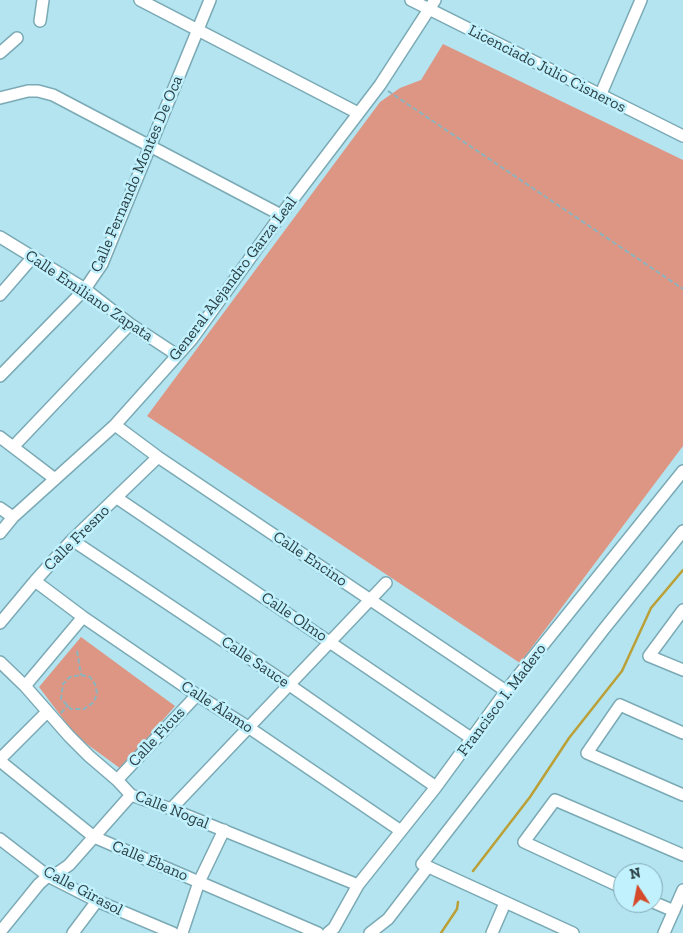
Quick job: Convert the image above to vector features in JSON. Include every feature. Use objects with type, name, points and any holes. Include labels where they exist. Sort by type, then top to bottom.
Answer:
[{"type":"street","points":[[40,21],[43,0]]},
{"type":"street","points":[[140,0],[358,112]]},
{"type":"street","name":"Calle Fernando Montes De Oca","points":[[0,376],[85,289],[102,264],[210,0]]},
{"type":"street","name":"Licenciado Julio Cisneros","points":[[411,0],[432,5],[600,96],[683,136]]},
{"type":"street","points":[[600,96],[641,0]]},
{"type":"street","name":"General Alejandro Garza Leal","points":[[0,533],[13,518],[115,425],[192,339],[281,215],[380,85],[432,5]]},
{"type":"street","points":[[0,52],[18,38]]},
{"type":"street","points":[[0,98],[28,91],[53,95],[281,215]]},
{"type":"street","name":"Calle Emiliano Zapata","points":[[0,237],[85,289],[130,324],[177,355]]},
{"type":"street","points":[[0,295],[32,258]]},
{"type":"street","points":[[13,447],[130,324]]},
{"type":"street","name":"Calle Encino","points":[[115,425],[158,457],[506,691]]},
{"type":"street","points":[[0,436],[55,479]]},
{"type":"street","name":"Calle Fresno","points":[[0,623],[35,580],[72,540],[158,457]]},
{"type":"street","name":"Francisco I. Madero","points":[[328,933],[334,928],[358,886],[436,787],[506,691],[683,471]]},
{"type":"street","name":"Calle Olmo","points":[[117,498],[472,738]]},
{"type":"street","points":[[0,508],[13,518]]},
{"type":"street","points":[[573,933],[422,864],[604,629],[683,531]]},
{"type":"street","name":"Calle Sauce","points":[[72,540],[288,684],[436,787]]},
{"type":"street","name":"Calle Álamo","points":[[35,580],[83,617],[196,695],[248,727],[402,831]]},
{"type":"street","points":[[171,809],[386,583]]},
{"type":"street","points":[[683,610],[649,656],[683,670]]},
{"type":"street","points":[[25,686],[83,617]]},
{"type":"street","name":"Calle Nogal","points":[[0,662],[25,686],[82,750],[117,780],[131,795],[224,830],[358,886]]},
{"type":"street","name":"Calle Ficus","points":[[117,780],[196,695]]},
{"type":"street","points":[[683,733],[620,705],[587,753],[683,795]]},
{"type":"street","points":[[2,753],[47,712]]},
{"type":"street","name":"Calle Ébano","points":[[2,753],[94,837],[318,933]]},
{"type":"street","points":[[0,932],[39,884],[48,876],[59,872],[69,865],[131,795]]},
{"type":"street","points":[[613,883],[524,842],[555,800],[683,854]]},
{"type":"street","points":[[182,933],[199,882],[224,830]]},
{"type":"street","name":"Calle Girasol","points":[[0,840],[48,876],[149,929],[173,933]]},
{"type":"street","points":[[370,933],[388,919],[428,867]]},
{"type":"street","points":[[664,933],[683,890]]},
{"type":"street","points":[[73,933],[97,902]]},
{"type":"street","points":[[492,933],[505,903]]},
{"type":"street","points":[[663,907],[674,912]]},
{"type":"path","points":[[380,85],[683,289]]},
{"type":"path","points":[[77,650],[81,675]]},
{"type":"path","points":[[81,675],[90,677],[95,684],[97,693],[94,702],[84,709],[71,709],[61,699],[63,684],[70,677],[81,675]]},
{"type":"shaded area","points":[[443,44],[683,160],[683,446],[520,663],[147,416],[380,102],[400,88],[421,80]]},
{"type":"shaded area","points":[[81,637],[175,706],[121,769],[76,736],[39,687]]},
{"type":"waterway","points":[[473,871],[530,797],[569,738],[622,671],[651,608],[683,570]]},
{"type":"waterway","points":[[441,933],[457,909],[458,902]]}]
